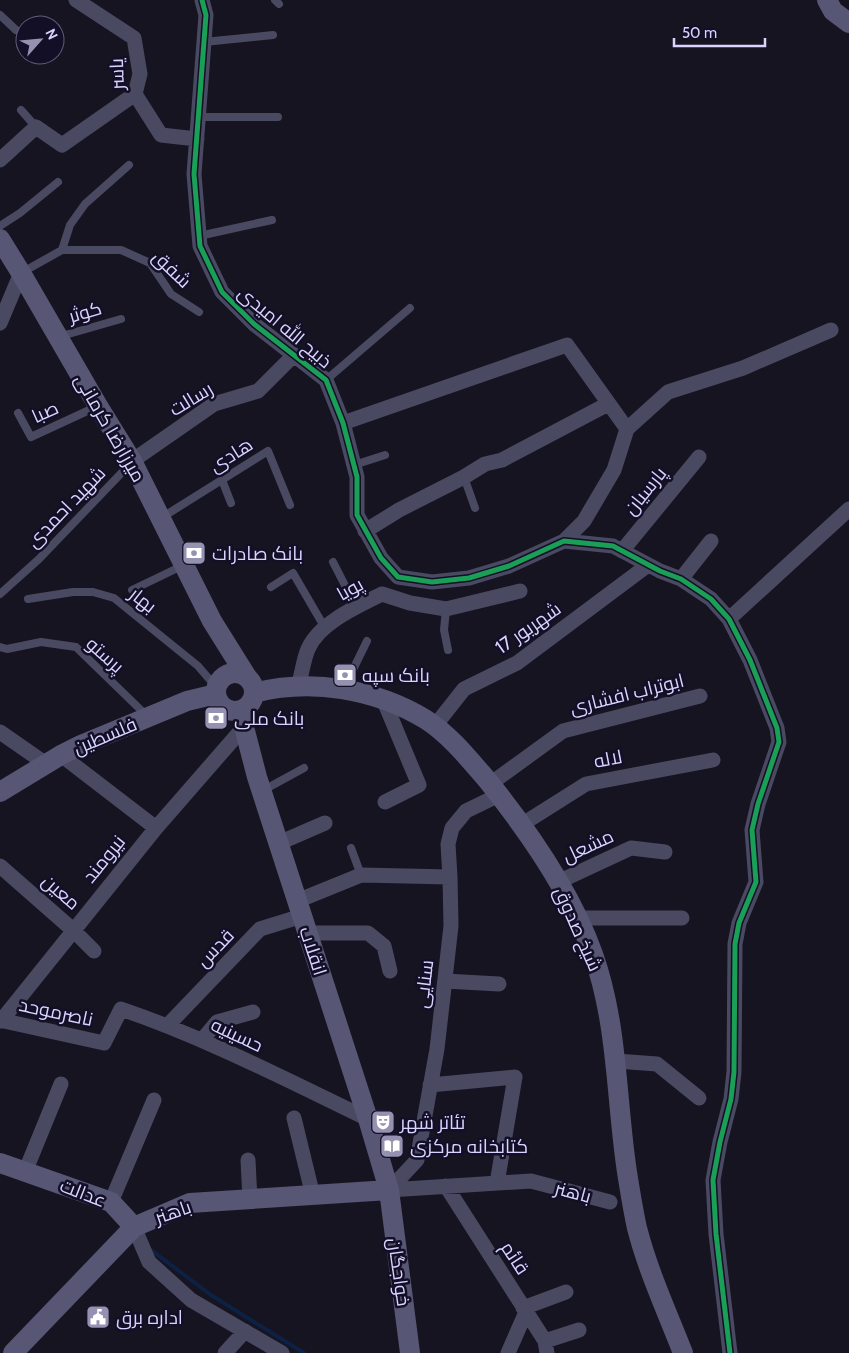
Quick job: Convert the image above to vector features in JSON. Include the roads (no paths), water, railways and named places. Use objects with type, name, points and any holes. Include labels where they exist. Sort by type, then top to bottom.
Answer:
[{"type":"main road","points":[[828,0],[833,11],[849,23]]},
{"type":"main road","name":"میرزارضا کرمانی","points":[[0,239],[132,462],[212,621]]},
{"type":"main road","points":[[212,621],[251,685],[251,704],[243,718],[236,711],[225,708],[220,704],[212,621]]},
{"type":"main road","name":"فلسطین","points":[[0,792],[54,759],[219,686],[236,673],[251,685]]},
{"type":"main road","name":"شیخ صدوق","points":[[251,685],[268,690],[319,686],[343,690],[384,701],[425,720],[470,759],[533,841],[558,882],[593,954],[608,1008],[616,1061],[627,1170],[638,1228],[651,1271],[683,1353]]},
{"type":"main road","name":"انقلاب","points":[[243,718],[262,791],[368,1118],[389,1190]]},
{"type":"main road","name":"عدالت","points":[[0,1163],[111,1202],[134,1227]]},
{"type":"main road","name":"باهنر","points":[[2,1353],[18,1348],[134,1227],[190,1203],[389,1190]]},
{"type":"main road","name":"خواجگان","points":[[389,1190],[410,1353]]},
{"type":"street","name":"یاسر","points":[[76,0],[134,38],[140,74],[135,94],[162,135],[196,139]]},
{"type":"street","name":"ذبیح الله امیدی","points":[[202,0],[206,15],[194,174],[200,246],[222,292],[254,324],[326,380],[343,423],[358,477],[357,515],[381,558],[398,577],[432,582],[469,578],[509,566],[564,541]]},
{"type":"street","points":[[0,160],[36,127],[62,145],[135,94]]},
{"type":"street","points":[[0,323],[21,273]]},
{"type":"street","points":[[564,541],[584,521],[614,470],[627,429],[668,392],[743,368],[831,330]]},
{"type":"street","points":[[343,423],[567,345],[627,429]]},
{"type":"street","name":"رسالت","points":[[132,462],[214,404],[258,391],[294,355]]},
{"type":"street","points":[[366,531],[399,510],[464,477],[485,464],[502,460],[608,404]]},
{"type":"street","name":"پارسیان","points":[[622,551],[699,457]]},
{"type":"street","points":[[729,620],[849,509]]},
{"type":"street","points":[[564,541],[613,546],[648,565],[681,579],[711,599],[729,620],[750,660],[777,728],[779,742],[758,804],[752,830],[756,882],[738,923],[734,1072],[731,1099],[713,1180],[716,1234],[730,1353]]},
{"type":"street","points":[[681,579],[711,541]]},
{"type":"street","name":"17 شهریور","points":[[434,727],[464,689],[517,663],[648,565]]},
{"type":"street","name":"پویا","points":[[298,687],[309,648],[325,628],[356,607],[382,594],[410,603],[446,610],[520,591]]},
{"type":"street","name":"ابوتراب افشاری","points":[[494,789],[563,731],[700,696]]},
{"type":"street","points":[[384,701],[419,785],[385,802]]},
{"type":"street","name":"نیرومند","points":[[0,1020],[243,718]]},
{"type":"street","points":[[4,737],[54,759],[156,828]]},
{"type":"street","name":"لاله","points":[[521,825],[586,784],[713,760]]},
{"type":"street","name":"سنایی","points":[[389,1190],[417,1160],[437,1049],[451,926],[448,844],[452,828],[466,811],[494,789]]},
{"type":"street","points":[[279,843],[325,823]]},
{"type":"street","name":"مشعل","points":[[558,882],[631,848],[665,852]]},
{"type":"street","name":"معین","points":[[0,866],[94,951]]},
{"type":"street","points":[[302,917],[361,875],[450,877]]},
{"type":"street","points":[[302,917],[368,933],[384,946],[390,971]]},
{"type":"street","name":"قدس","points":[[168,1025],[260,929],[302,917]]},
{"type":"street","points":[[577,918],[682,918]]},
{"type":"street","points":[[445,981],[499,984]]},
{"type":"street","name":"حسینیه","points":[[104,1043],[121,1009],[168,1025],[202,1040],[368,1118]]},
{"type":"street","points":[[202,1040],[217,1022],[253,1012]]},
{"type":"street","name":"ناصرموحد","points":[[0,1020],[104,1043]]},
{"type":"street","points":[[616,1061],[657,1064],[699,1098]]},
{"type":"street","points":[[430,1085],[515,1077],[497,1183]]},
{"type":"street","points":[[25,1172],[61,1084]]},
{"type":"street","points":[[111,1202],[154,1100]]},
{"type":"street","points":[[294,1118],[313,1196]]},
{"type":"street","points":[[248,1160],[250,1200]]},
{"type":"street","name":"باهنر","points":[[389,1190],[531,1181],[610,1202]]},
{"type":"street","name":"قائم","points":[[446,1186],[546,1347]]},
{"type":"street","points":[[134,1227],[149,1262],[191,1300],[282,1353]]},
{"type":"street","points":[[508,1353],[524,1310],[566,1292]]},
{"type":"street","points":[[546,1347],[579,1330]]},
{"type":"street","points":[[225,1353],[245,1331]]},
{"type":"lane","points":[[0,15],[15,29]]},
{"type":"lane","points":[[204,42],[273,35]]},
{"type":"lane","points":[[21,110],[36,127]]},
{"type":"lane","points":[[198,117],[278,117]]},
{"type":"lane","points":[[62,250],[70,225],[85,204],[129,165]]},
{"type":"lane","points":[[0,226],[20,213],[58,182]]},
{"type":"lane","points":[[199,236],[272,220]]},
{"type":"lane","name":"شفق","points":[[21,273],[62,250],[121,250],[150,264],[171,294],[199,312]]},
{"type":"lane","points":[[326,380],[410,308]]},
{"type":"lane","name":"کوثر","points":[[58,337],[121,319]]},
{"type":"lane","name":"صبا","points":[[18,413],[32,437],[98,406]]},
{"type":"lane","name":"هادی","points":[[161,518],[268,451],[290,505]]},
{"type":"lane","points":[[354,465],[385,455]]},
{"type":"lane","name":"شهید احمدی","points":[[0,594],[39,559],[132,462]]},
{"type":"lane","points":[[464,477],[474,508]]},
{"type":"lane","points":[[222,480],[231,503]]},
{"type":"lane","points":[[333,562],[356,607]]},
{"type":"lane","points":[[132,590],[185,565]]},
{"type":"lane","points":[[270,587],[293,572],[325,628]]},
{"type":"lane","points":[[0,579],[6,587]]},
{"type":"lane","name":"بهار","points":[[28,599],[72,592],[93,592],[114,598],[198,666],[219,686]]},
{"type":"lane","points":[[446,610],[444,630],[448,650]]},
{"type":"lane","points":[[343,690],[367,641]]},
{"type":"lane","name":"پرستو","points":[[0,647],[7,649],[41,642],[76,647],[148,717]]},
{"type":"lane","points":[[262,791],[304,768]]},
{"type":"lane","points":[[351,848],[361,875]]},
{"type":"waterway","points":[[151,1250],[211,1295],[304,1353]]},
{"type":"place","name":"بانک صادرات","points":[[194,553]]},
{"type":"place","name":"بانک سپه","points":[[345,675]]},
{"type":"place","name":"بانک ملی","points":[[216,718]]},
{"type":"place","name":"تئاتر شهر","points":[[383,1122]]},
{"type":"place","name":"کتابخانه مرکزی","points":[[392,1146]]},
{"type":"place","name":"اداره برق","points":[[98,1317]]}]
